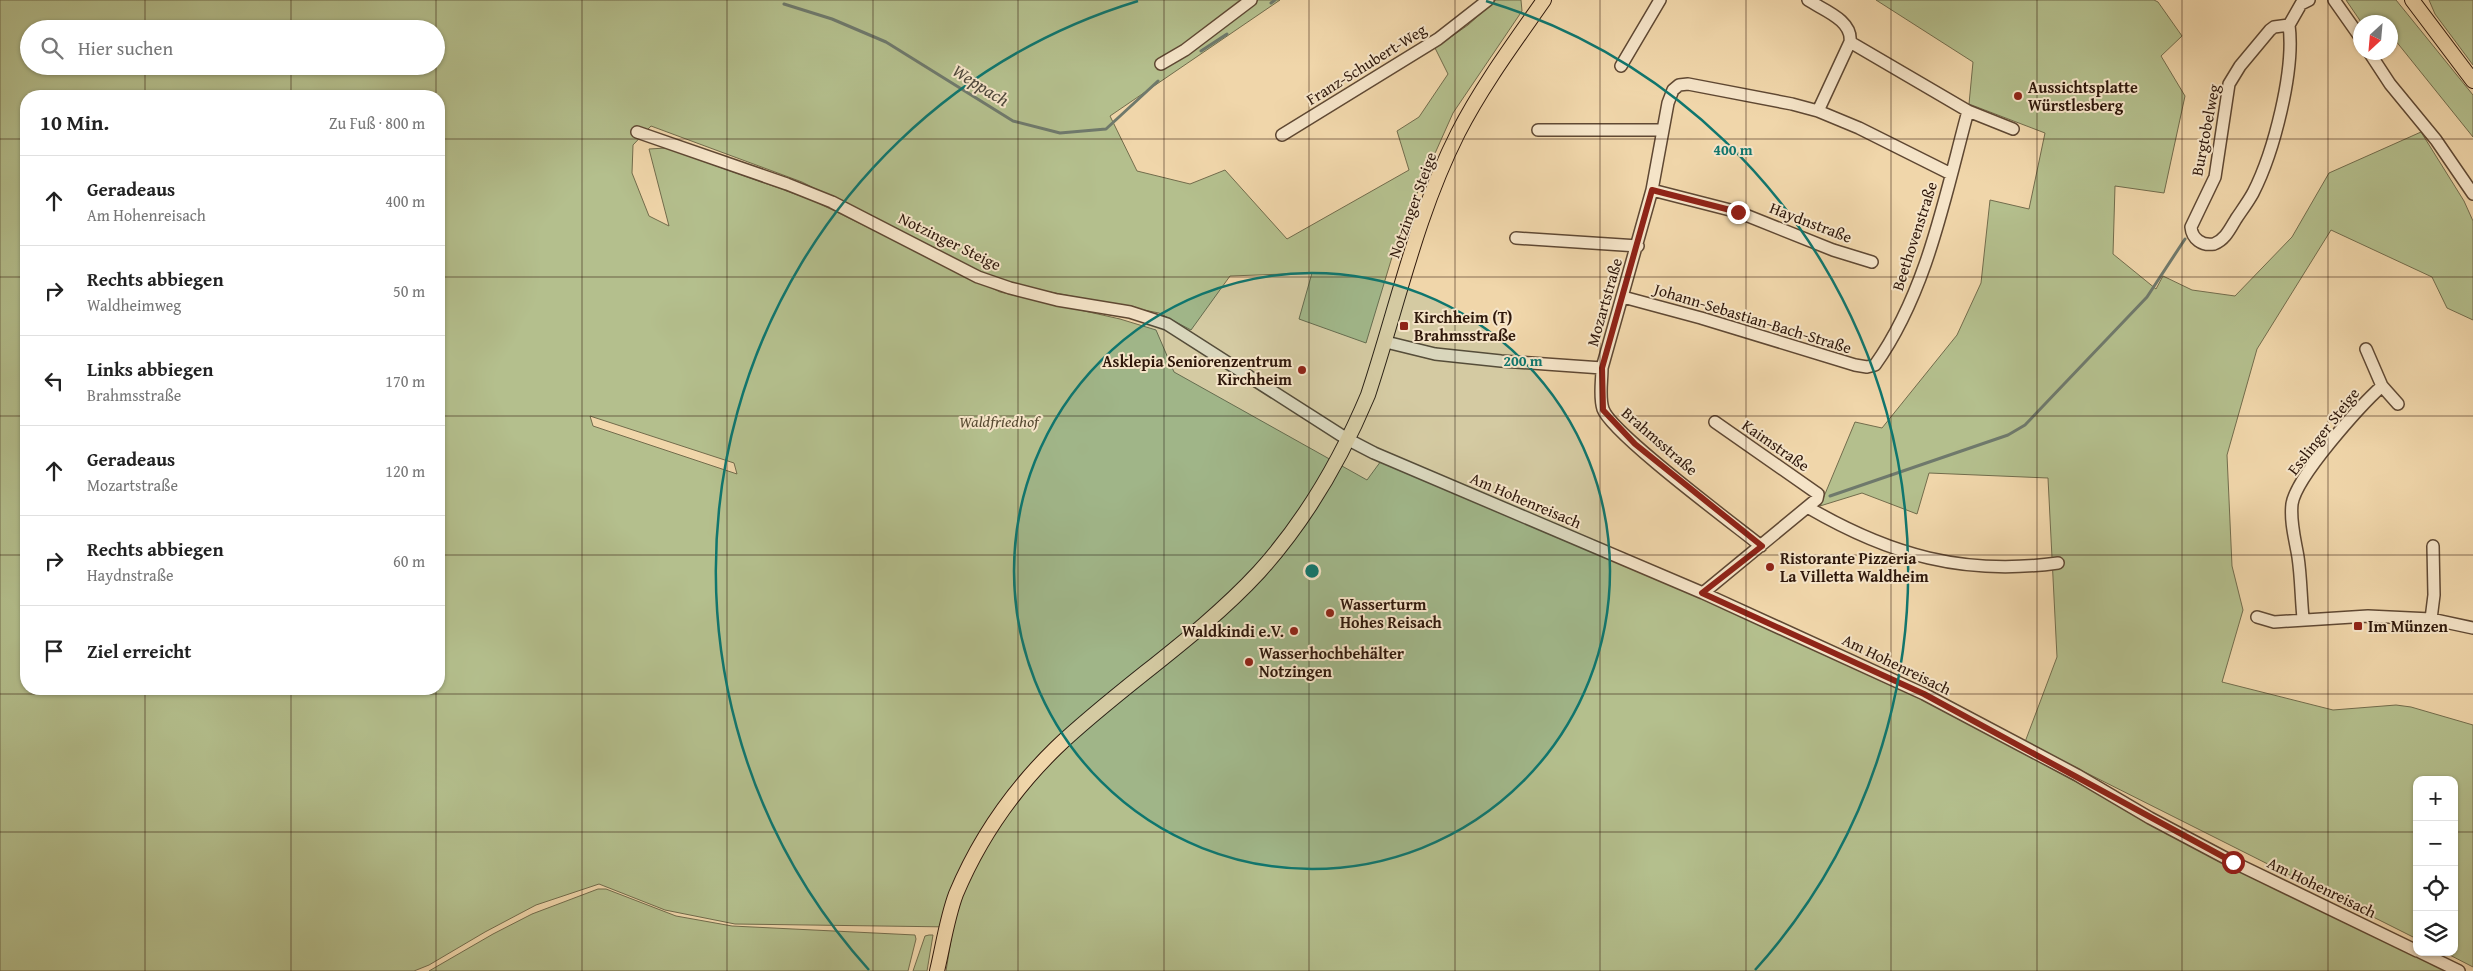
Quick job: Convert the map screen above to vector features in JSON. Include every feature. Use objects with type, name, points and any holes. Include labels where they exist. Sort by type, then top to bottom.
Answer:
[{"type":"main road","name":"Notzinger Steige","points":[[937,971],[956,895],[989,831],[1022,786],[1055,749],[1084,723],[1226,605],[1259,572],[1302,516],[1347,439],[1368,395],[1427,208],[1457,135],[1490,77],[1544,0]]},
{"type":"main road","points":[[2412,0],[2473,81]]},
{"type":"street","points":[[1161,64],[1185,50],[1251,0]]},
{"type":"street","name":"Franz-Schubert-Weg","points":[[1282,135],[1438,39],[1488,0]]},
{"type":"street","points":[[1622,66],[1660,0]]},
{"type":"street","points":[[1808,0],[1848,27],[1851,34],[1850,42],[1818,111],[1860,128],[1951,174]]},
{"type":"street","points":[[2289,25],[2302,4],[2309,0]]},
{"type":"street","points":[[2334,0],[2353,27]]},
{"type":"street","name":"Burgtobelweg","points":[[2289,25],[2290,57],[2276,127],[2265,164],[2253,193],[2219,242],[2208,245],[2194,238],[2191,227],[2215,177],[2225,100],[2233,75],[2270,30],[2274,27],[2289,25]]},
{"type":"street","points":[[1850,42],[1968,111],[2013,129]]},
{"type":"street","points":[[2374,60],[2390,84],[2436,140],[2473,194]]},
{"type":"street","name":"Mozartstraße","points":[[1602,368],[1638,246],[1652,190],[1662,130],[1672,90],[1679,85],[1688,84],[1738,92],[1818,111]]},
{"type":"street","name":"Beethovenstraße","points":[[1875,365],[1893,336],[1920,274],[1968,111]]},
{"type":"street","points":[[1538,130],[1662,130]]},
{"type":"street","name":"Notzinger Steige","points":[[637,132],[787,184],[832,202],[978,277],[1010,288],[1057,300],[1130,312],[1167,324],[1347,439]]},
{"type":"street","name":"Haydnstraße","points":[[1652,190],[1738,212],[1833,250],[1872,262]]},
{"type":"street","name":"Mozartstraße","points":[[1516,238],[1638,246]]},
{"type":"street","name":"Johann-Sebastian-Bach-Straße","points":[[1623,297],[1701,318],[1855,365],[1867,367],[1875,365]]},
{"type":"street","points":[[1386,342],[1435,354],[1602,368]]},
{"type":"street","name":"Esslinger Steige","points":[[2366,349],[2382,386],[2398,404]]},
{"type":"street","name":"Brahmsstraße","points":[[1602,368],[1603,410],[1612,422],[1635,444],[1762,546]]},
{"type":"street","name":"Esslinger Steige","points":[[2303,618],[2298,557],[2292,528],[2294,496],[2330,444],[2362,405],[2382,386]]},
{"type":"street","name":"Kaimstraße","points":[[1715,422],[1818,494],[1817,499],[1809,508]]},
{"type":"street","name":"Am Hohenreisach","points":[[1347,439],[1702,593],[1924,694],[2077,775],[2150,818],[2233,862],[2413,949]]},
{"type":"street","points":[[1702,593],[1809,508],[1868,538],[1928,559],[2005,568],[2058,563]]},
{"type":"street","points":[[2431,619],[2434,595],[2432,546]]},
{"type":"street","points":[[2258,617],[2274,622],[2303,618],[2368,616],[2431,619],[2473,628]]},
{"type":"street","name":"Am Hohenreisach","points":[[2428,956],[2459,971]]},
{"type":"green space","name":"Waldfriedhof","points":[[0,0],[1280,0],[1110,116],[1137,171],[1190,184],[1225,170],[1287,239],[1409,170],[1397,131],[1419,117],[1448,74],[1435,48],[1468,25],[1496,0],[1521,0],[1522,11],[1453,113],[1399,234],[1366,343],[1299,319],[1312,273],[1230,276],[1191,330],[1159,313],[998,282],[802,182],[651,126],[633,145],[632,173],[649,216],[669,226],[649,149],[666,148],[812,200],[1000,292],[1120,319],[1156,330],[1174,372],[1367,480],[1381,461],[1847,657],[2190,844],[2413,953],[2413,956],[2418,956],[2449,971],[946,971],[953,927],[735,924],[665,910],[599,884],[536,905],[429,965],[414,971],[0,971]],"holes":[[[590,416],[734,463],[737,474],[593,426]]]},
{"type":"green space","points":[[1876,0],[2154,0],[2158,2],[2182,36],[2161,56],[2185,96],[2164,193],[2115,186],[2113,254],[2156,289],[2163,276],[2192,290],[2235,296],[2292,237],[2329,173],[2421,132],[2464,201],[2473,221],[2473,320],[2447,308],[2432,277],[2331,230],[2257,349],[2227,455],[2232,566],[2243,610],[2222,682],[2333,710],[2396,705],[2411,707],[2473,725],[2473,967],[2452,956],[2458,956],[2458,776],[2413,776],[2413,937],[2025,742],[2057,657],[2048,478],[1929,473],[1917,514],[1862,493],[1820,506],[1855,422],[1882,428],[1957,335],[1981,283],[1990,200],[2029,209],[2045,133],[1969,104],[1973,62]]},
{"type":"green space","points":[[2346,0],[2396,0],[2473,95],[2473,137],[2398,44],[2398,15],[2356,15]]},
{"type":"green space","points":[[2429,0],[2473,0],[2473,65],[2435,14]]},
{"type":"green space","points":[[598,889],[606,889],[676,916],[732,926],[915,935],[916,939],[908,971],[429,971],[532,914]]},
{"type":"green space","points":[[933,935],[927,971],[913,971],[925,936]]},
{"type":"waterway","name":"Weppach","points":[[1271,3],[1275,0]]},
{"type":"waterway","name":"Weppach","points":[[784,4],[832,19],[886,42],[1013,121],[1060,133],[1106,129],[1158,81]]},
{"type":"waterway","name":"Weppach","points":[[1201,51],[1227,34]]},
{"type":"waterway","points":[[1830,496],[2008,435],[2025,425],[2147,297],[2185,239]]},
{"type":"place","name":"Aussichtsplatte Würstlesberg","points":[[2018,96]]},
{"type":"place","name":"Kirchheim (T) Brahmsstraße","points":[[1404,326]]},
{"type":"place","name":"Asklepia Seniorenzentrum Kirchheim","points":[[1302,370]]},
{"type":"place","name":"Ristorante Pizzeria La Villetta Waldheim","points":[[1770,567]]},
{"type":"place","name":"Wasserturm Hohes Reisach","points":[[1330,613]]},
{"type":"place","name":"Im Münzen","points":[[2358,626]]},
{"type":"place","name":"Waldkindi e.V.","points":[[1294,631]]},
{"type":"place","name":"Wasserhochbehälter Notzingen","points":[[1249,662]]},
{"type":"route","points":[[1738,212],[1686,197],[1652,190],[1638,246],[1602,368],[1603,410],[1612,422],[1635,444],[1762,546],[1745,557],[1702,593],[1765,623],[1850,658],[1924,694],[2077,775],[2150,818],[2233,862]]}]
